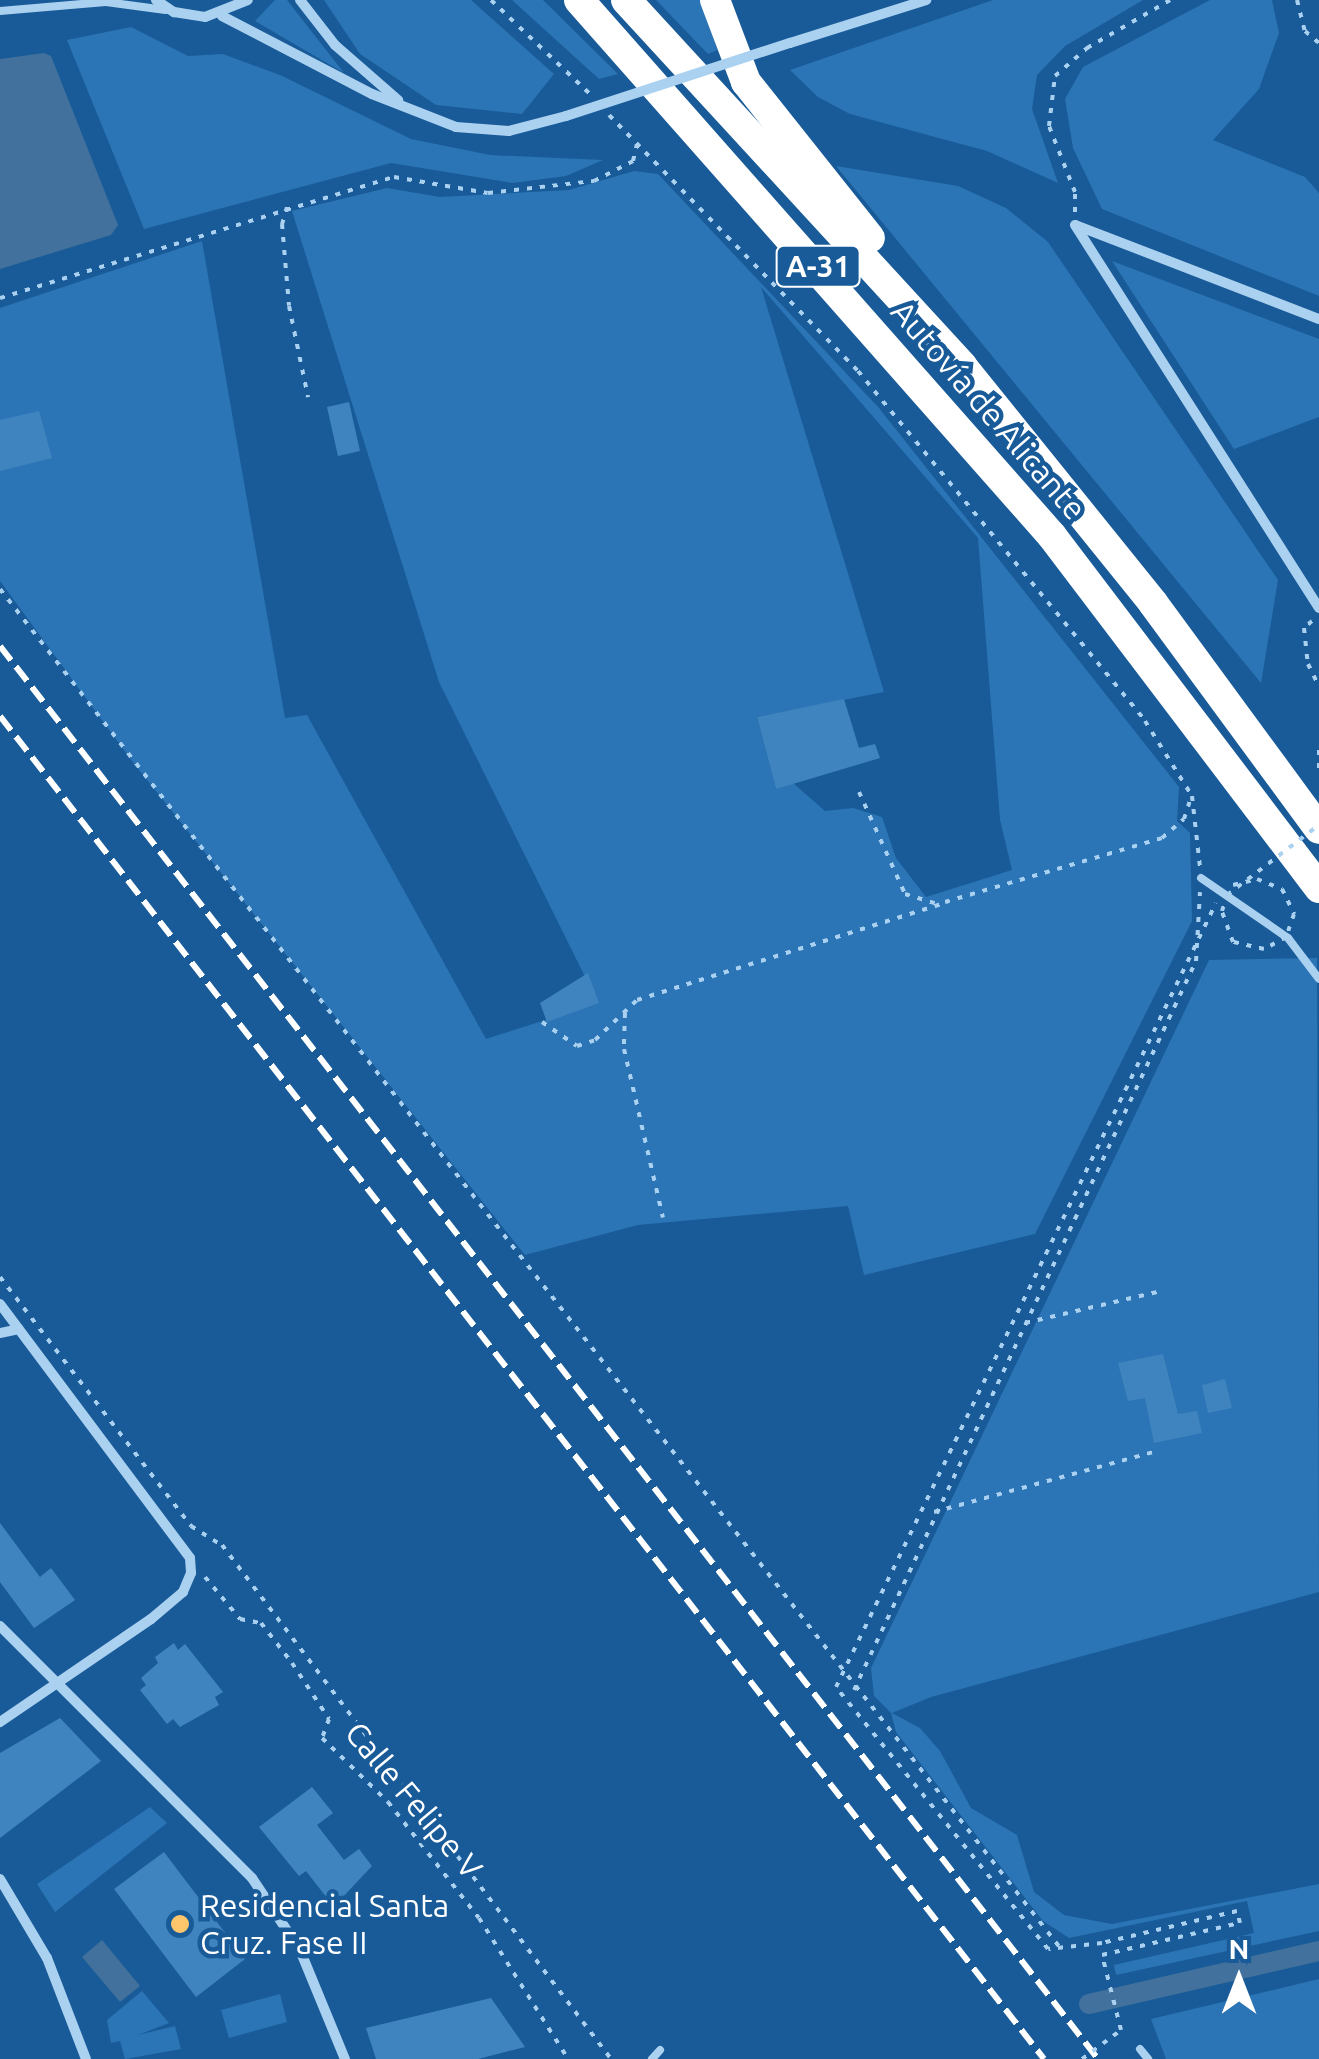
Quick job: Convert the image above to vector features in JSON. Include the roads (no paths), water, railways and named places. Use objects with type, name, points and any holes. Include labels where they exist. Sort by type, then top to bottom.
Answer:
[{"type":"highway","name":"Autovía de Alicante","points":[[579,0],[1052,536],[1319,888]]},
{"type":"highway","name":"Autovía de Alicante","points":[[626,0],[962,366],[1153,602],[1319,827]]},
{"type":"highway","points":[[715,0],[746,82],[924,304],[962,366]]},
{"type":"street","points":[[156,0],[174,12],[222,16],[407,108],[478,130],[510,131],[926,0]]},
{"type":"street","points":[[222,16],[248,0]]},
{"type":"street","points":[[300,0],[335,45],[407,108]]},
{"type":"street","points":[[1319,319],[1075,225],[1319,611]]},
{"type":"street","points":[[0,1304],[190,1558],[183,1592],[0,1722]]},
{"type":"street","points":[[0,1333],[19,1328]]},
{"type":"street","points":[[0,1626],[52,1683],[252,1878],[300,1950],[345,2059]]},
{"type":"street","points":[[0,1879],[47,1958],[86,2059]]},
{"type":"lane","points":[[44,4],[54,0]]},
{"type":"lane","points":[[0,11],[44,4],[125,3],[174,12]]},
{"type":"lane","points":[[1201,878],[1288,938],[1319,979]]},
{"type":"lane","points":[[652,2059],[660,2050]]},
{"type":"lane","points":[[1140,2050],[1148,2059]]},
{"type":"waterway","points":[[1089,2004],[1319,1951]]},
{"type":"railway","points":[[0,646],[1098,2059]]},
{"type":"railway","points":[[0,716],[1044,2059]]},
{"type":"place","name":"Residencial Santa Cruz. Fase II","points":[[180,1924]]}]
